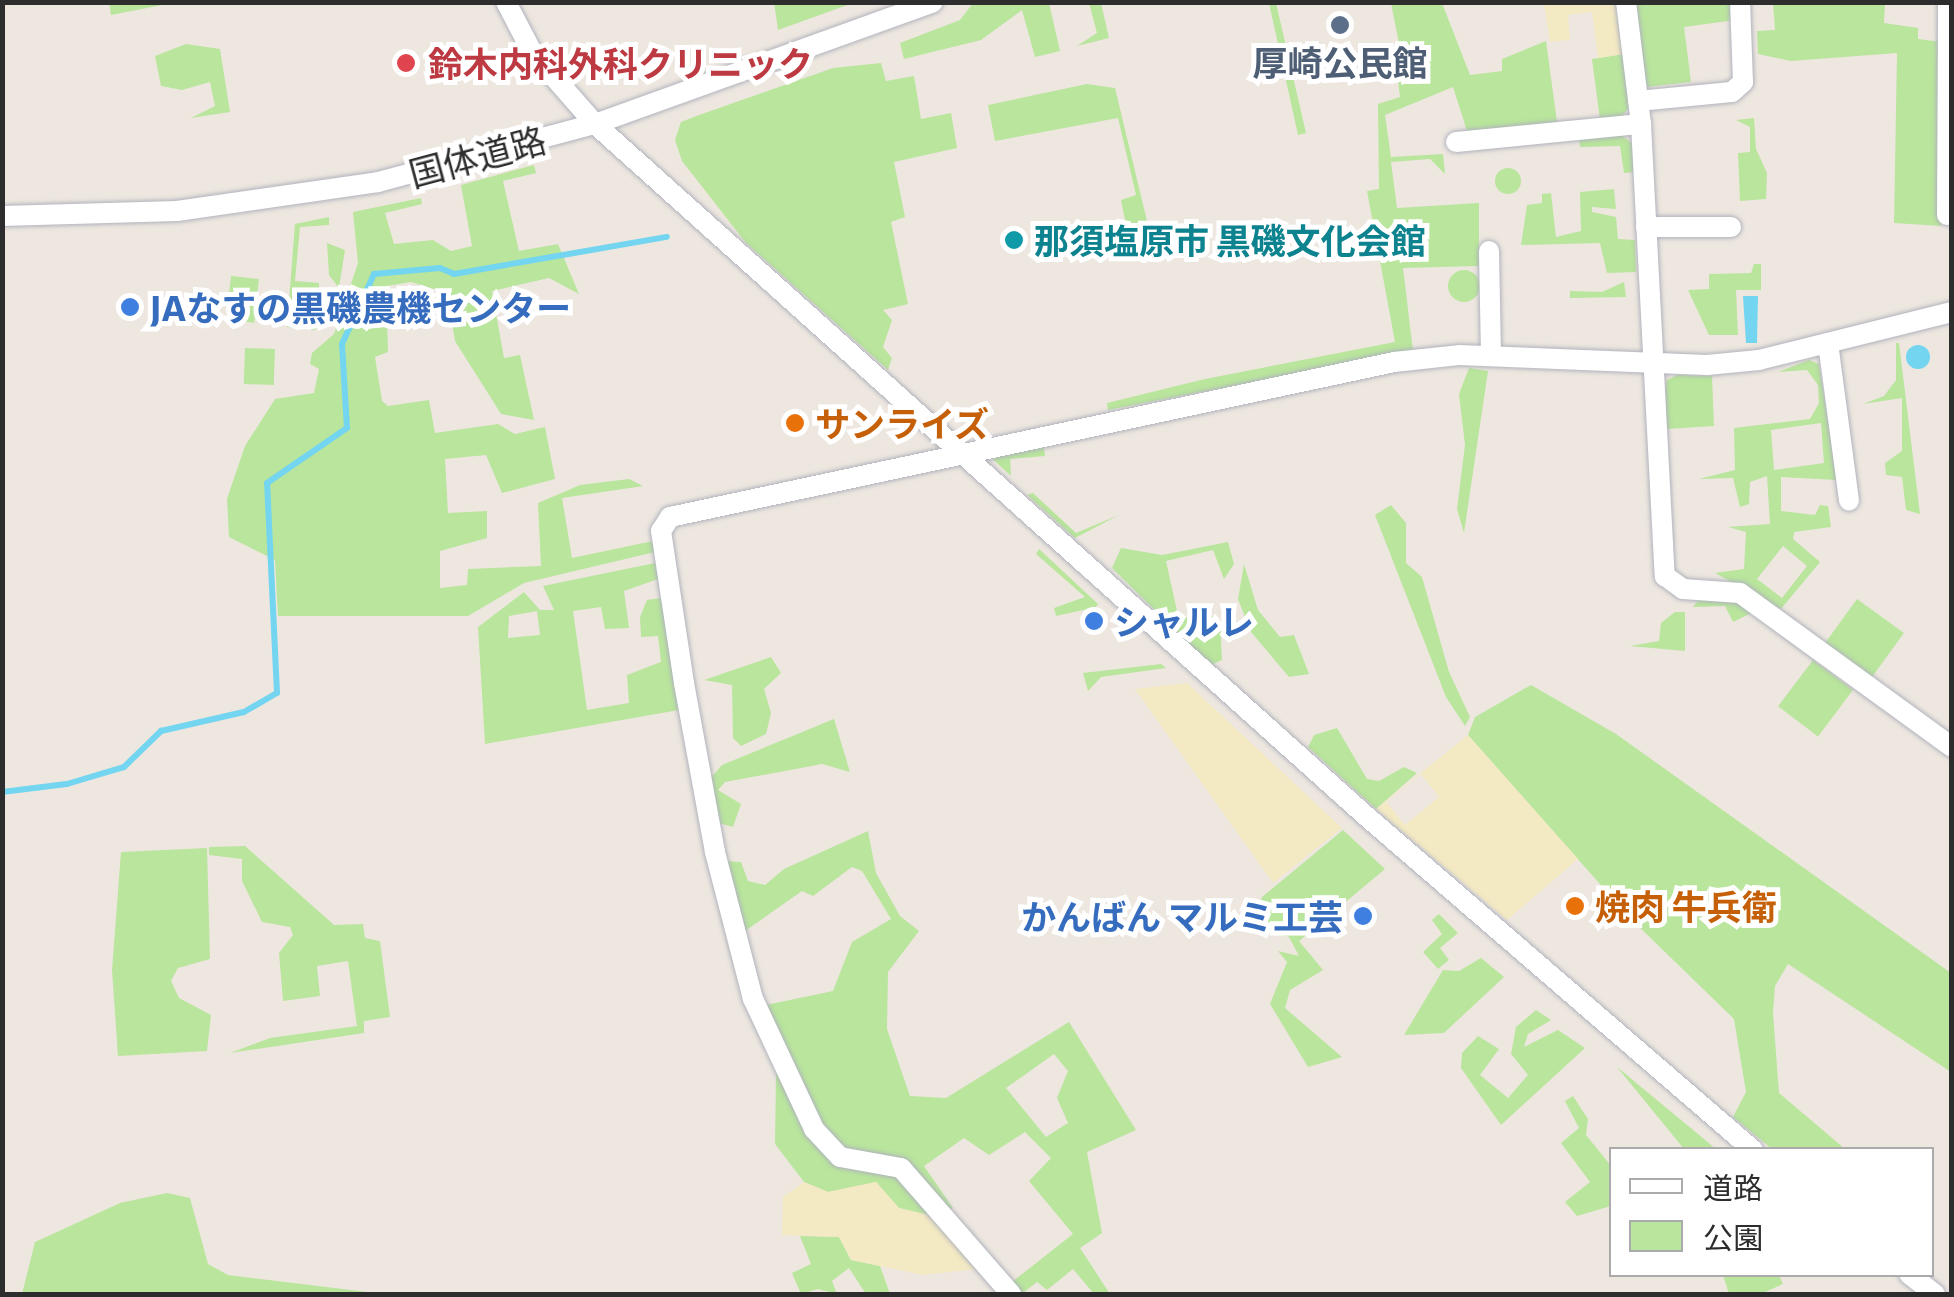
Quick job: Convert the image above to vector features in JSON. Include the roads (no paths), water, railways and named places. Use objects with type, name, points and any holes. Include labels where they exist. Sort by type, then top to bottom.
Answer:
[{"type":"street","points":[[506,2],[532,52],[595,124],[1366,816],[1751,1147]]},
{"type":"street","name":"国体道路","points":[[2,216],[176,211],[308,195],[595,124],[932,2]]},
{"type":"street","points":[[1626,2],[1641,124],[1665,576],[1683,589],[1740,593],[1952,746]]},
{"type":"street","points":[[1638,101],[1732,92],[1744,82],[1740,2]]},
{"type":"street","points":[[1947,215],[1948,2]]},
{"type":"street","points":[[1456,142],[1641,124]]},
{"type":"street","points":[[1646,227],[1730,226]]},
{"type":"street","points":[[1489,251],[1491,356]]},
{"type":"street","points":[[1002,1292],[901,1168],[840,1157],[814,1129],[752,999],[715,852],[661,531],[680,512],[1394,362],[1491,356],[1652,364],[1759,360],[1952,312]]},
{"type":"street","points":[[1828,343],[1849,501]]},
{"type":"street","points":[[1913,1277],[1934,1294]]},
{"type":"water","points":[[1743,296],[1758,296],[1757,343],[1746,343]]},
{"type":"water","points":[[1918,345],[1930,357],[1918,369],[1906,357]]},
{"type":"waterway","points":[[2,792],[67,784],[124,767],[161,731],[244,712],[277,693],[267,483],[347,428],[342,344],[374,274],[440,268],[454,274],[667,237]]},
{"type":"place","name":"厚崎公民館","points":[[1340,25]]},
{"type":"place","name":"鈴木内科外科クリニック","points":[[406,63]]},
{"type":"place","name":"那須塩原市 黒磯文化会館","points":[[1014,240]]},
{"type":"place","name":"JAなすの黒磯農機センター","points":[[130,307]]},
{"type":"place","name":"サンライズ","points":[[795,423]]},
{"type":"place","name":"シャルレ","points":[[1094,621]]},
{"type":"place","name":"焼肉 牛兵衛","points":[[1575,906]]},
{"type":"place","name":"かんばん マルミ工芸","points":[[1363,916]]}]
